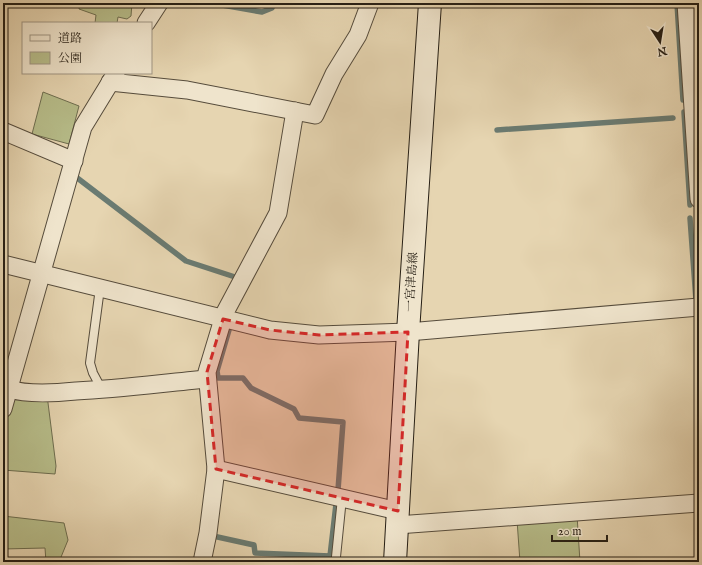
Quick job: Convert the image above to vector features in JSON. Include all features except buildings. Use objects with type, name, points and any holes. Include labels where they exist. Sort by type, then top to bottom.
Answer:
[{"type":"main road","name":"一宮津島線","points":[[395,562],[408,332],[430,3]]},
{"type":"street","points":[[147,22],[159,3]]},
{"type":"street","points":[[3,409],[83,127],[113,78],[187,90],[315,115],[334,74],[358,35],[370,3]]},
{"type":"street","points":[[686,3],[699,199]]},
{"type":"street","points":[[202,562],[208,533],[216,469],[207,372],[222,318],[278,213],[295,110]]},
{"type":"street","points":[[3,131],[74,161]]},
{"type":"street","points":[[3,264],[270,330],[319,335],[408,332],[699,307]]},
{"type":"street","points":[[9,389],[17,391],[58,392],[102,390],[207,379]]},
{"type":"street","points":[[216,469],[342,498],[397,518],[699,503]]},
{"type":"lane","points":[[100,288],[90,364],[102,390]]},
{"type":"lane","points":[[336,557],[342,498]]},
{"type":"highlighted area","points":[[223,319],[270,330],[319,335],[408,332],[398,511],[216,469],[207,372]]},
{"type":"green space","points":[[80,3],[132,3],[131,16],[127,19],[118,17],[117,22],[95,22],[96,15],[79,9]]},
{"type":"green space","points":[[43,92],[79,106],[69,144],[32,134]]},
{"type":"green space","points":[[47,395],[56,466],[55,474],[3,470],[3,430],[12,396]]},
{"type":"green space","points":[[577,515],[580,562],[520,562],[517,520]]},
{"type":"green space","points":[[3,516],[64,523],[68,540],[59,562],[46,562],[45,548],[3,549]]},
{"type":"waterway","points":[[211,3],[262,12],[272,8],[273,3]]},
{"type":"waterway","points":[[677,3],[683,100]]},
{"type":"waterway","points":[[684,112],[690,205]]},
{"type":"waterway","points":[[497,130],[673,118]]},
{"type":"waterway","points":[[76,177],[186,261],[235,277]]},
{"type":"waterway","points":[[690,218],[696,300]]},
{"type":"waterway","points":[[697,315],[699,352]]},
{"type":"waterway","points":[[229,330],[217,371],[218,378],[243,378],[251,388],[294,409],[299,418],[343,422],[338,490]]},
{"type":"waterway","points":[[213,536],[254,545],[255,553],[330,556],[336,504]]}]
